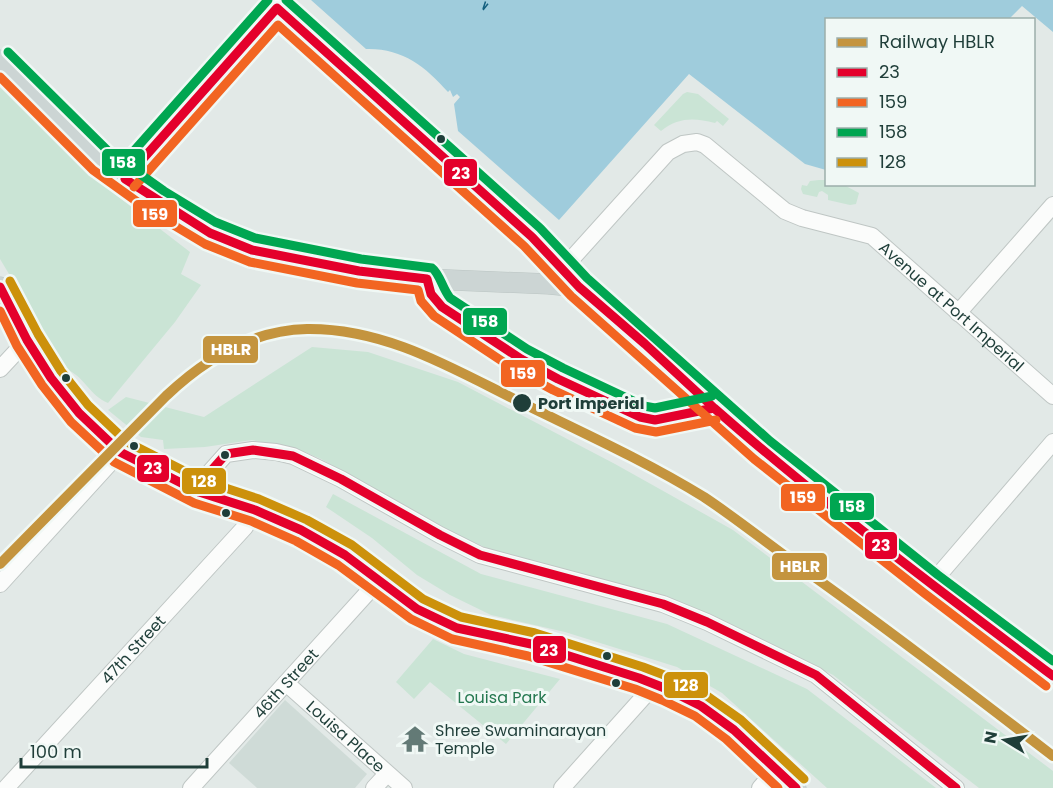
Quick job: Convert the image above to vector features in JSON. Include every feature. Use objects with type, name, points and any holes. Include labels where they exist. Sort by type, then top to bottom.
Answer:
[{"type":"main road","points":[[0,60],[101,161],[124,179],[210,233],[252,250],[359,271],[427,279],[579,287],[762,450],[931,584],[1053,675]]},
{"type":"main road","points":[[0,287],[27,340],[51,378],[79,413],[120,452],[199,492],[255,510],[301,530],[345,555],[417,609],[457,628],[531,644],[656,683],[701,706],[734,730],[796,788]]},
{"type":"street","points":[[124,179],[272,4],[524,229],[579,287]]},
{"type":"street","name":"Avenue at Port Imperial","points":[[562,269],[668,152],[683,144],[697,142],[713,150],[785,211],[802,218],[872,237],[1053,396]]},
{"type":"street","points":[[958,313],[1053,205]]},
{"type":"street","points":[[549,284],[562,269]]},
{"type":"street","points":[[0,369],[27,340]]},
{"type":"street","points":[[931,584],[1053,442]]},
{"type":"street","points":[[199,492],[210,472],[226,454],[253,450],[293,456],[341,478],[440,535],[480,555],[663,604],[707,622],[816,675],[956,788]]},
{"type":"street","points":[[0,584],[120,452]]},
{"type":"street","name":"47th Street","points":[[6,788],[245,527],[255,510]]},
{"type":"street","name":"46th Street","points":[[192,788],[379,580]]},
{"type":"street","name":"Louisa Place","points":[[286,683],[404,788]]},
{"type":"street","points":[[562,788],[656,683]]},
{"type":"street","points":[[759,788],[777,769]]},
{"type":"street","points":[[375,788],[387,774]]},
{"type":"shaded area","points":[[285,700],[367,774],[355,788],[257,788],[229,763]]},
{"type":"green space","points":[[0,87],[90,175],[190,252],[181,274],[201,285],[175,322],[108,403],[96,396],[78,376],[66,369],[0,259]]},
{"type":"green space","points":[[687,92],[698,94],[729,119],[723,126],[717,121],[715,123],[700,120],[680,121],[661,131],[654,125]]},
{"type":"green space","points":[[825,180],[825,186],[846,186],[859,193],[856,204],[850,205],[828,200],[828,195],[822,191],[817,197],[803,194],[802,185],[807,186],[810,181]]},
{"type":"green space","points":[[312,347],[368,352],[458,382],[615,464],[733,530],[1053,771],[1053,788],[979,788],[833,675],[781,649],[654,594],[500,554],[456,534],[321,459],[300,450],[252,440],[205,447],[164,449],[163,440],[141,437],[108,410],[126,397],[204,417]]},
{"type":"green space","points":[[333,494],[481,574],[667,624],[807,689],[936,788],[827,788],[722,693],[677,667],[565,632],[491,615],[450,595],[417,575],[372,538],[326,507]]},
{"type":"green space","name":"Louisa Park","points":[[433,639],[464,654],[560,679],[506,744],[430,682],[414,699],[396,682]]},
{"type":"water","points":[[311,0],[1053,0],[1053,32],[1022,6],[1010,18],[825,18],[825,170],[805,164],[689,74],[559,220],[458,131],[454,104],[460,97],[457,94],[453,97],[450,90],[448,92],[431,74],[402,55],[379,49],[366,49]]},
{"type":"ferry route","points":[[483,9],[486,0]]},
{"type":"ferry route","points":[[483,10],[491,0]]},
{"type":"rail line","name":"HBLR","points":[[0,564],[166,396],[214,359],[249,341],[287,331],[335,330],[363,335],[390,342],[441,363],[635,458],[704,497],[891,633],[1053,756]]},
{"type":"transit line","name":"158","points":[[116,171],[268,0]]},
{"type":"transit line","name":"158","points":[[286,0],[540,228],[587,278],[770,441],[938,575],[1053,661]]},
{"type":"transit line","name":"23","points":[[277,8],[532,237],[579,287],[714,408],[655,420],[640,417],[521,359],[442,307],[431,294],[427,279],[359,271],[252,250],[210,233],[125,179],[277,8]]},
{"type":"transit line","name":"159","points":[[134,187],[278,25],[524,246],[571,296],[754,459],[1046,686]]},
{"type":"transit line","name":"158","points":[[8,52],[109,152],[164,191],[215,222],[255,238],[361,259],[432,268],[450,298],[527,349],[644,406],[655,408],[712,396]]},
{"type":"transit line","name":"159","points":[[0,77],[93,170],[150,211],[205,244],[250,262],[357,283],[418,290],[421,301],[434,316],[514,369],[635,428],[656,432],[716,420]]},
{"type":"transit line","name":"128","points":[[10,281],[61,371],[88,405],[127,442],[204,481],[259,499],[307,520],[352,545],[423,599],[461,617],[535,633],[672,678],[707,696],[741,720],[804,779]]},
{"type":"transit line","name":"23","points":[[0,287],[27,340],[51,378],[79,413],[120,452],[199,492],[255,510],[301,530],[345,555],[417,609],[457,628],[531,644],[667,689],[701,706],[734,730],[796,788]]},
{"type":"transit line","name":"159","points":[[0,311],[17,346],[42,385],[71,422],[114,462],[194,503],[251,521],[296,541],[338,565],[411,619],[452,639],[528,656],[635,689],[695,716],[726,739],[778,788]]},
{"type":"transit line","name":"23","points":[[714,408],[838,512],[1053,676]]},
{"type":"transit line","name":"23","points":[[199,492],[210,472],[226,454],[253,450],[293,456],[341,479],[480,555],[663,604],[707,622],[816,675],[956,788]]},
{"type":"place","name":"Port Imperial","points":[[522,403]]},
{"type":"place","name":"Shree Swaminarayan Temple","points":[[415,739]]}]
